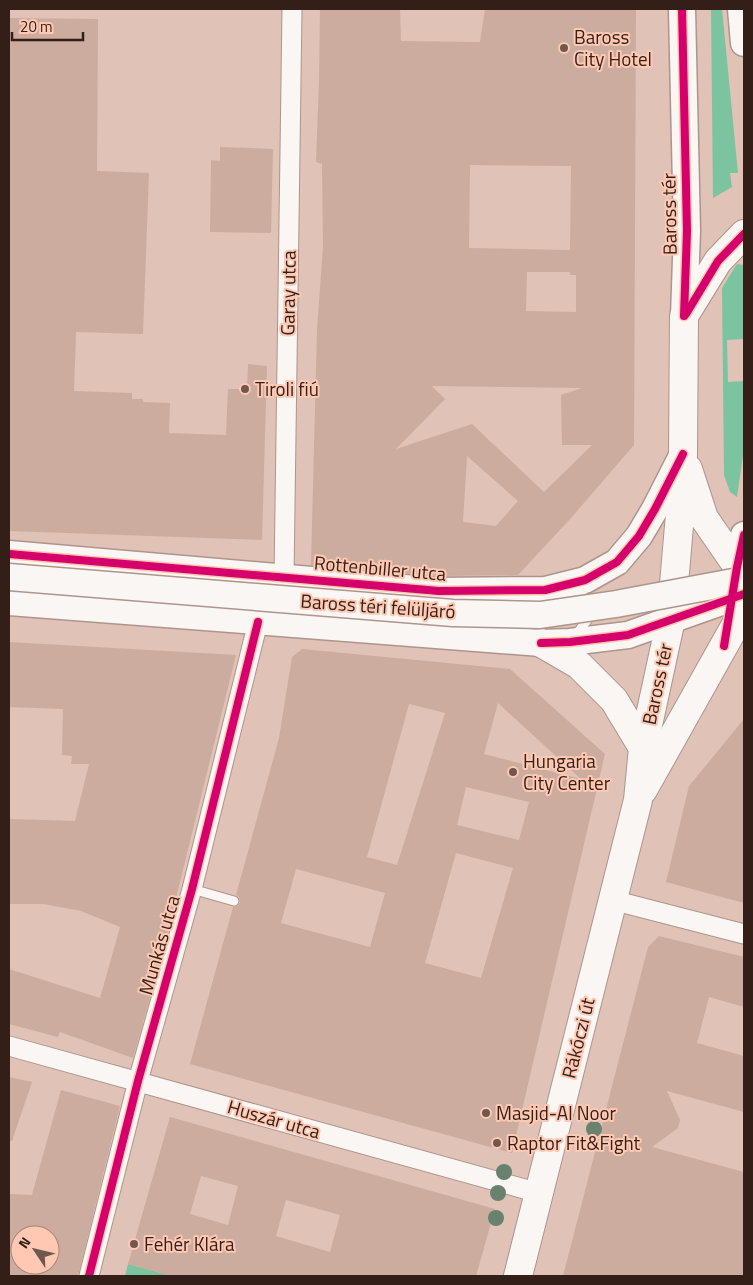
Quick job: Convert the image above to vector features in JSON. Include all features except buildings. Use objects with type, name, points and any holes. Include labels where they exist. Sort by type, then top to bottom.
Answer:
[{"type":"main road","points":[[684,316],[718,261],[744,234]]},
{"type":"main road","name":"Baross tér","points":[[643,748],[670,620],[680,514],[683,454],[684,316]]},
{"type":"main road","points":[[683,454],[704,518],[740,571]]},
{"type":"main road","name":"Rákóczi út","points":[[638,800],[724,646],[740,571]]},
{"type":"main road","points":[[541,643],[580,665],[614,700],[643,748]]},
{"type":"main road","name":"Rákóczi út","points":[[518,1276],[638,800],[643,748]]},
{"type":"street","name":"Garay utca","points":[[284,577],[292,9]]},
{"type":"street","name":"Baross tér","points":[[682,9],[687,231],[684,316]]},
{"type":"street","points":[[741,9],[744,43]]},
{"type":"street","name":"Rottenbiller utca","points":[[9,554],[439,591],[545,590],[585,580],[617,562],[639,536],[683,454]]},
{"type":"street","name":"Baross tér","points":[[670,620],[740,571]]},
{"type":"street","name":"Baross téri felüljáró","points":[[9,577],[453,613],[540,615],[616,604],[740,571]]},
{"type":"street","points":[[9,602],[541,643],[570,642],[628,635],[670,620]]},
{"type":"street","name":"Munkás utca","points":[[89,1276],[138,1081],[192,889],[258,622]]},
{"type":"street","points":[[612,900],[744,934]]},
{"type":"street","name":"Huszár utca","points":[[9,1046],[539,1193]]},
{"type":"lane","points":[[570,642],[588,619],[587,600],[571,585]]},
{"type":"lane","points":[[192,889],[234,901]]},
{"type":"green space","points":[[711,9],[722,9],[738,173],[730,173],[732,187],[713,198]]},
{"type":"green space","points":[[737,264],[743,265],[744,339],[727,340],[728,382],[744,381],[744,448],[737,497],[730,492],[724,475],[722,288]]},
{"type":"green space","points":[[128,1264],[172,1276],[125,1276]]},
{"type":"cycle path","points":[[682,9],[687,231],[684,316]]},
{"type":"cycle path","points":[[686,314],[718,261],[744,234]]},
{"type":"cycle path","points":[[9,554],[439,591],[545,590],[585,580],[617,562],[639,536],[683,454]]},
{"type":"cycle path","points":[[724,646],[744,535]]},
{"type":"cycle path","points":[[541,643],[570,642],[628,635],[744,594]]},
{"type":"cycle path","points":[[89,1276],[138,1081],[192,889],[258,622]]},
{"type":"place","name":"Baross City Hotel","points":[[564,48]]},
{"type":"place","name":"Tiroli fiú","points":[[245,389]]},
{"type":"place","name":"Hungaria City Center","points":[[513,772]]},
{"type":"place","name":"Masjid-Al Noor","points":[[486,1113]]},
{"type":"place","name":"Raptor Fit&Fight","points":[[497,1143]]},
{"type":"place","name":"Fehér Klára","points":[[134,1244]]}]
